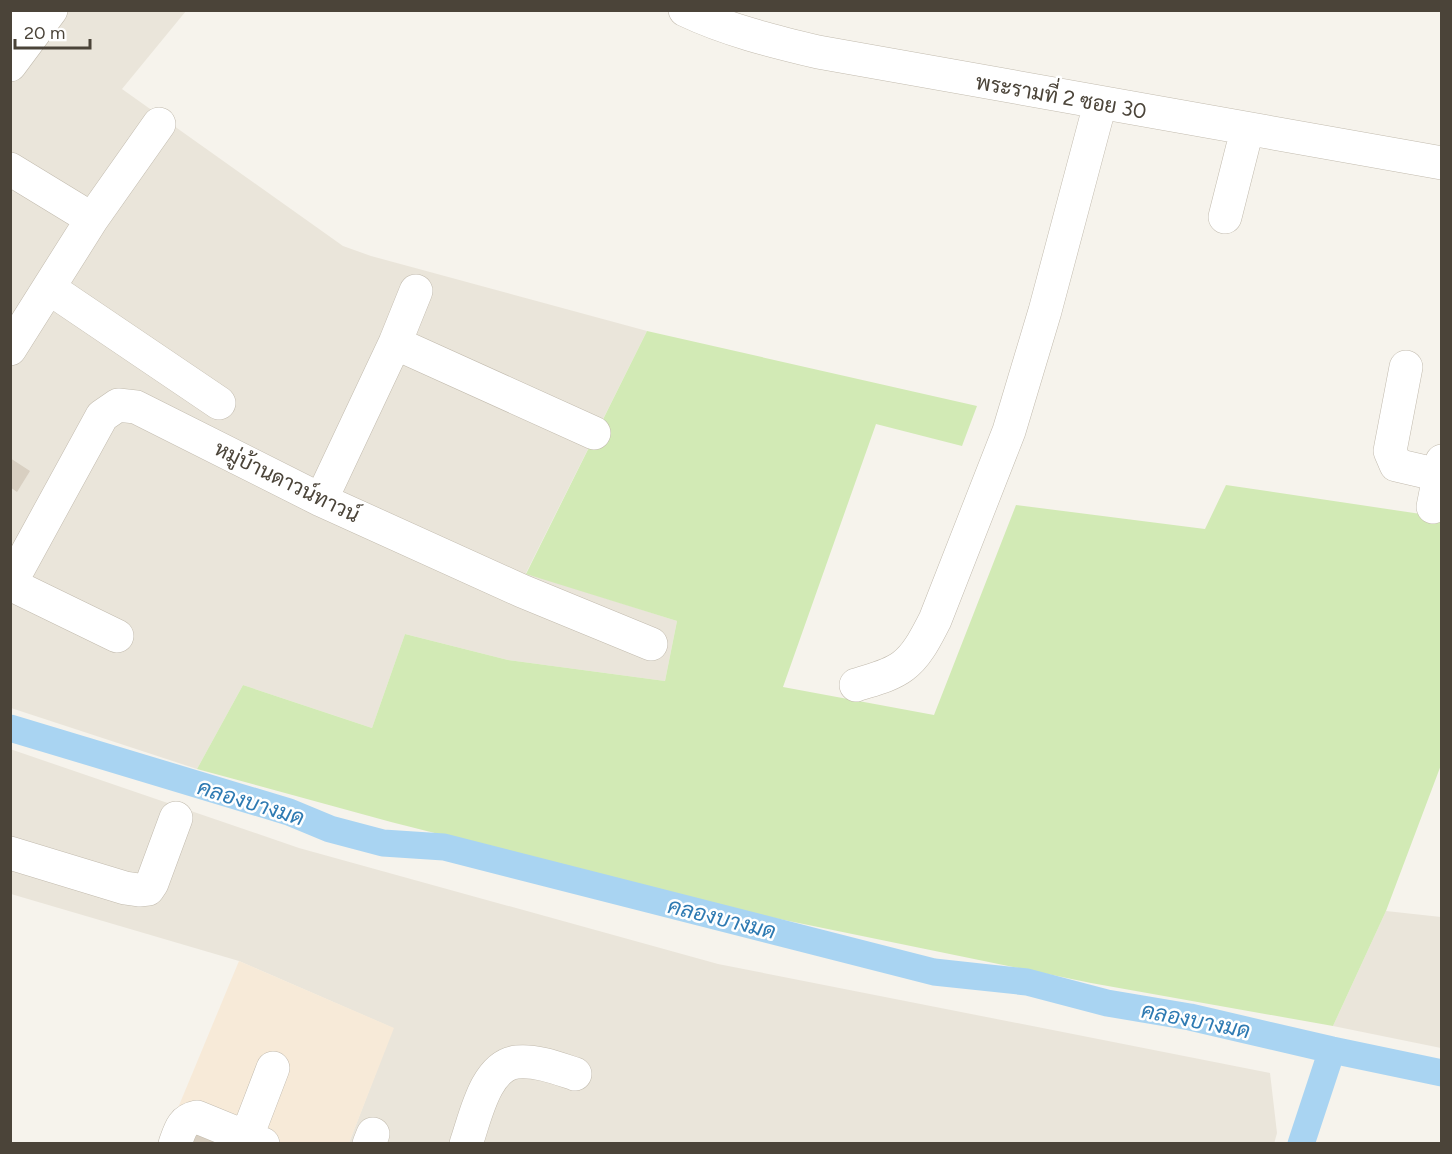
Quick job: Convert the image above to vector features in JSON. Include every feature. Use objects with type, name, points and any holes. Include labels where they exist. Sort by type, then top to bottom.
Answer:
[{"type":"street","points":[[10,22],[19,10]]},
{"type":"street","points":[[10,65],[51,10]]},
{"type":"street","name":"พระรามที่ 2 ซอย 30","points":[[685,10],[713,23],[818,52],[1100,104],[1442,163]]},
{"type":"street","points":[[856,685],[888,675],[904,666],[920,646],[935,620],[1009,431],[1045,311],[1100,104]]},
{"type":"street","points":[[10,349],[92,219],[159,124]]},
{"type":"street","points":[[1225,217],[1247,130]]},
{"type":"street","points":[[10,169],[92,219]]},
{"type":"street","points":[[49,288],[219,403]]},
{"type":"street","points":[[321,500],[395,343],[416,291]]},
{"type":"street","points":[[395,343],[594,433]]},
{"type":"street","points":[[1406,367],[1390,451],[1396,465],[1440,468],[1433,507]]},
{"type":"street","name":"หมู่บ้านดาวน์ทาวน์","points":[[10,584],[102,416],[118,405],[136,406],[321,500],[522,591],[651,644]]},
{"type":"street","points":[[10,584],[117,636]]},
{"type":"street","points":[[10,853],[124,888],[148,889],[176,818]]},
{"type":"street","points":[[466,1143],[489,1081],[501,1068],[516,1062],[526,1062],[545,1064],[576,1074]]},
{"type":"street","points":[[175,1143],[183,1124],[188,1119],[197,1116],[255,1140],[273,1068]]},
{"type":"shaded area","points":[[11,11],[186,11],[122,89],[343,246],[371,256],[647,331],[526,573],[677,621],[665,681],[508,660],[405,634],[372,728],[243,685],[197,769],[11,708]]},
{"type":"shaded area","points":[[10,749],[299,848],[718,964],[1270,1073],[1277,1133],[1274,1144],[349,1143],[393,1028],[239,961],[11,894]]},
{"type":"shaded area","points":[[1386,911],[1441,917],[1441,1048],[1333,1026]]},
{"type":"shaded area","points":[[239,961],[394,1028],[349,1143],[163,1144]]},
{"type":"green space","points":[[647,331],[977,406],[962,446],[876,424],[783,687],[934,715],[1016,505],[1205,529],[1226,485],[1441,517],[1441,765],[1386,911],[1333,1026],[1091,983],[760,915],[391,822],[197,769],[243,685],[372,728],[405,634],[508,660],[665,681],[677,621],[526,574]]},
{"type":"building","points":[[10,458],[30,471],[17,492],[10,487]]},
{"type":"building","points":[[192,1121],[251,1144],[184,1144]]},
{"type":"waterway","name":"คลองบางมด","points":[[10,728],[289,812],[330,829],[383,843],[444,847],[934,972],[1027,982],[1107,1003],[1190,1017],[1442,1073]]},
{"type":"waterway","points":[[1301,1144],[1332,1050]]}]
